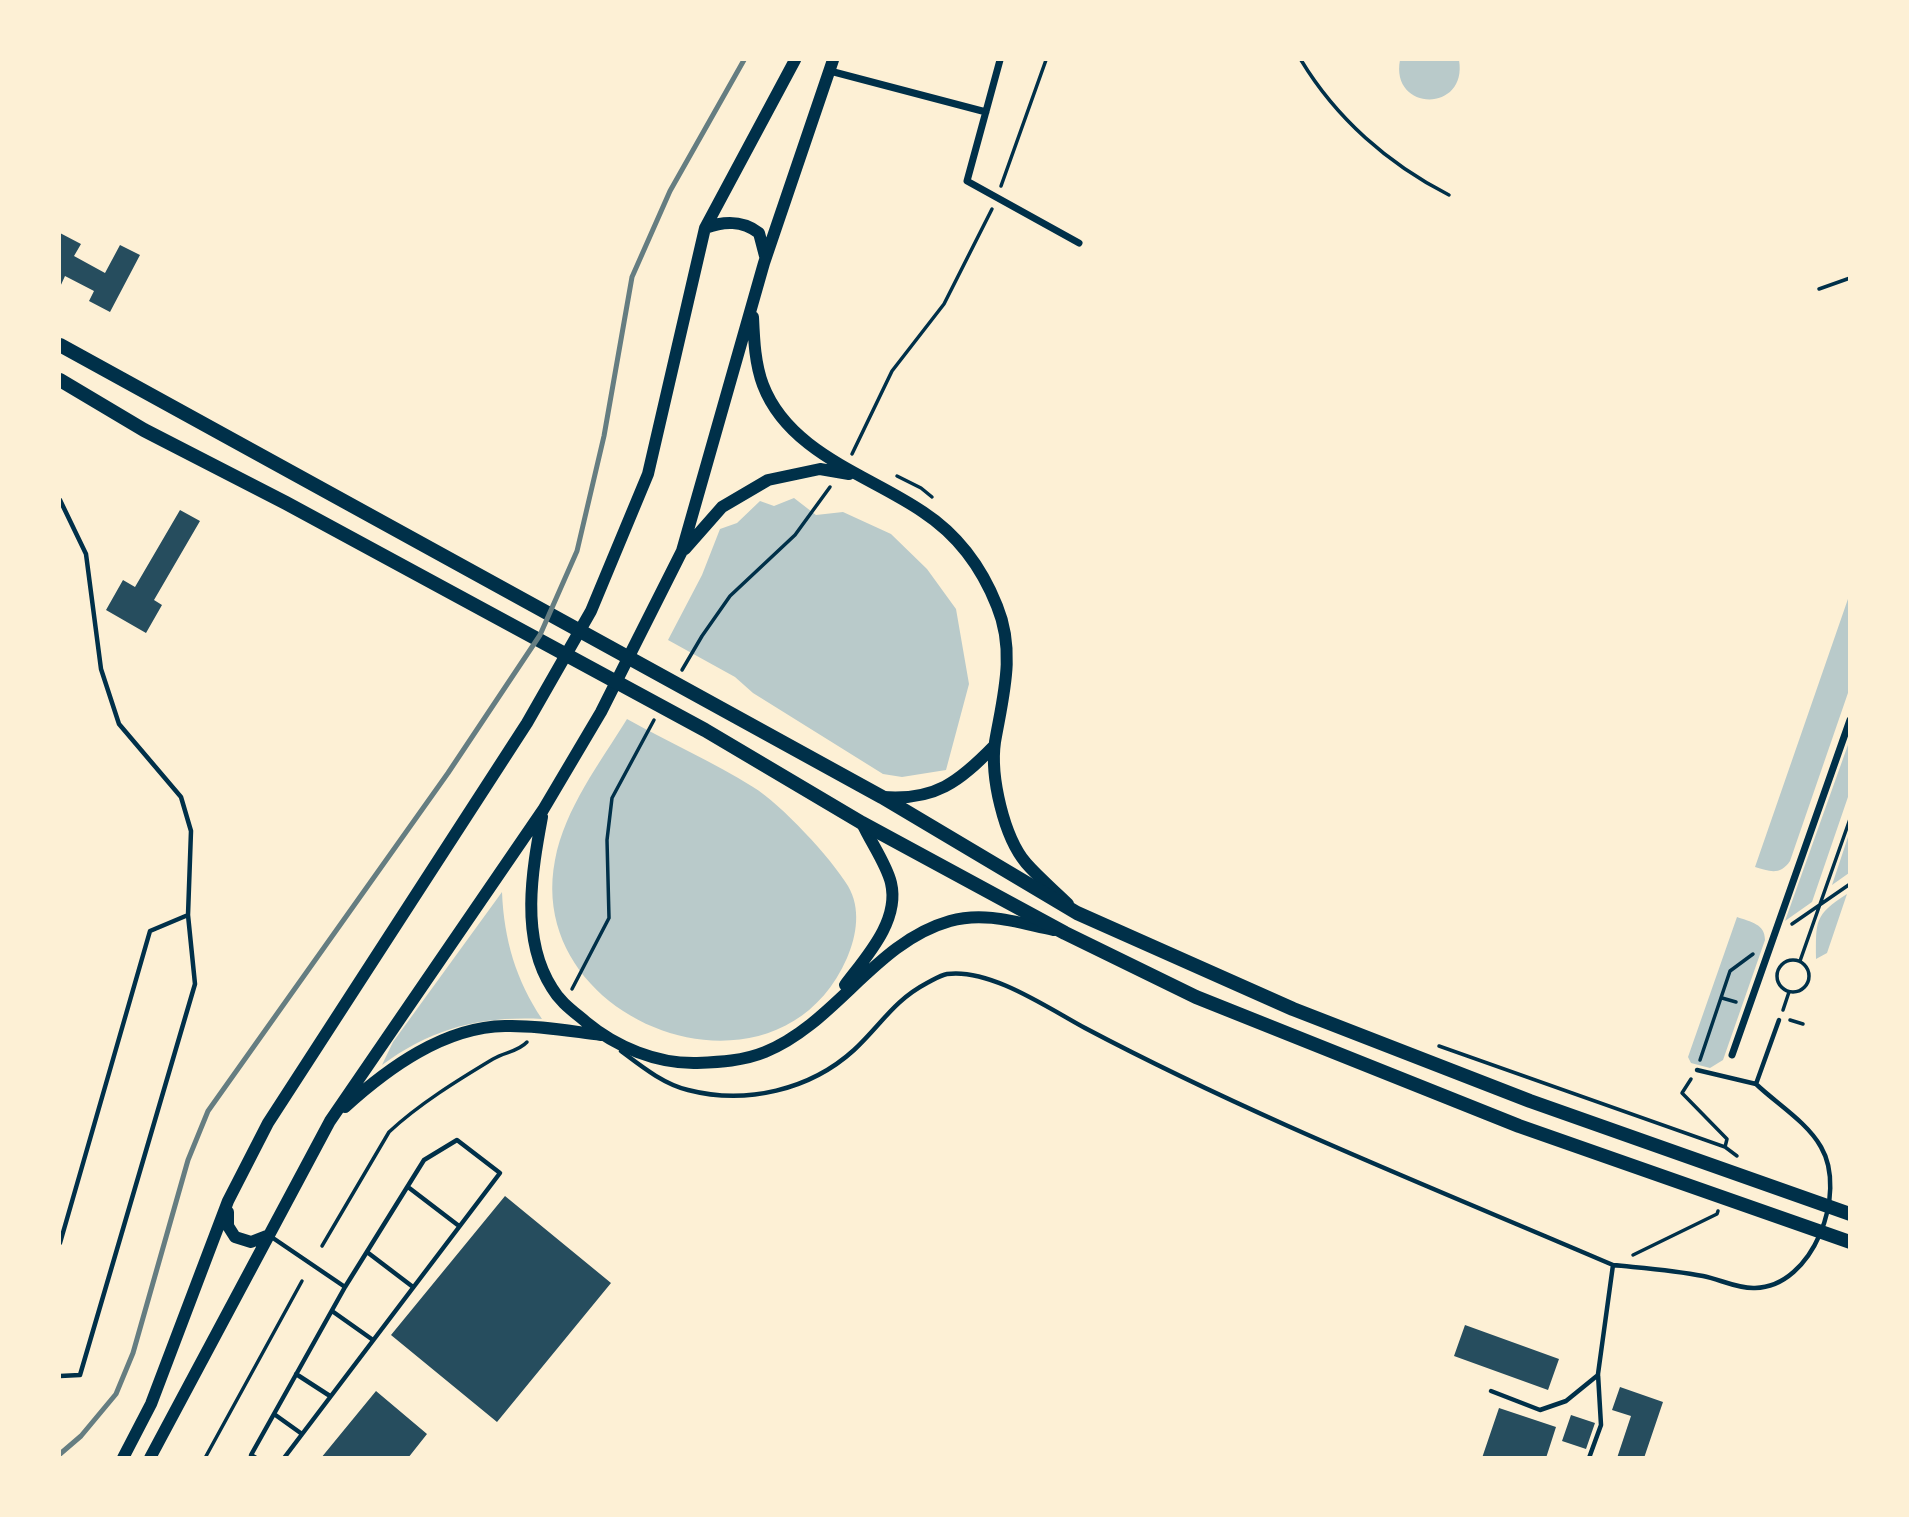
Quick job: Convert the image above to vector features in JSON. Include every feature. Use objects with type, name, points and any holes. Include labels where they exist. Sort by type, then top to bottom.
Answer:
[{"type":"main road","points":[[123,1458],[151,1404],[228,1201],[268,1123],[527,723],[591,611],[648,474],[705,228],[795,60]]},
{"type":"main road","points":[[150,1458],[330,1121],[543,810],[601,712],[682,551],[765,263],[831,65]]},
{"type":"main road","points":[[705,228],[719,223],[750,226],[762,239],[765,263]]},
{"type":"main road","points":[[752,307],[759,372],[769,397],[789,424],[856,476],[925,513],[961,544],[982,573],[998,609],[1009,656],[995,747],[998,799],[1013,843],[1026,863],[1077,913]]},
{"type":"main road","points":[[60,345],[182,415],[494,582],[882,797],[1077,913],[1293,1009],[1531,1101],[1850,1214]]},
{"type":"main road","points":[[60,380],[144,430],[480,607],[705,730],[862,823],[1065,933],[1196,997],[1279,1033],[1519,1126],[1850,1242]]},
{"type":"main road","points":[[682,551],[722,507],[768,480],[820,469],[856,476]]},
{"type":"main road","points":[[882,797],[912,800],[941,789],[969,772],[995,747]]},
{"type":"main road","points":[[543,810],[531,876],[532,911],[538,952],[551,987],[564,1003],[601,1035],[635,1052],[681,1064],[728,1062],[765,1052],[804,1029],[915,935],[950,921],[986,916],[1065,933]]},
{"type":"main road","points":[[828,1008],[877,943],[892,898],[891,881],[862,823]]},
{"type":"main road","points":[[330,1121],[383,1074],[452,1036],[504,1026],[601,1035]]},
{"type":"main road","points":[[228,1201],[228,1226],[235,1237],[251,1242],[269,1235]]},
{"type":"street","points":[[1000,60],[967,181],[1079,243]]},
{"type":"street","points":[[831,65],[986,112]]},
{"type":"street","points":[[1732,1055],[1850,720]]},
{"type":"lane","points":[[60,500],[86,554],[101,669],[119,724],[181,797],[188,820],[191,831],[188,915],[195,984],[80,1375],[60,1376]]},
{"type":"lane","points":[[60,1243],[150,931],[188,915]]},
{"type":"lane","points":[[601,1035],[649,1072],[686,1090],[726,1096],[752,1095],[806,1083],[834,1066],[856,1048],[892,1006],[935,979],[946,974],[980,976],[1019,993],[1179,1077],[1613,1265],[1701,1276],[1753,1289],[1777,1284],[1798,1271],[1815,1245],[1826,1211],[1831,1168],[1813,1137],[1756,1084],[1697,1070]]},
{"type":"lane","points":[[1756,1084],[1779,1020]]},
{"type":"lane","points":[[256,1458],[251,1455],[345,1287],[424,1160],[457,1140],[500,1173],[284,1458]]},
{"type":"lane","points":[[408,1187],[459,1226]]},
{"type":"lane","points":[[269,1235],[345,1287]]},
{"type":"lane","points":[[367,1252],[413,1287]]},
{"type":"lane","points":[[1589,1458],[1601,1425],[1598,1374],[1613,1265]]},
{"type":"lane","points":[[332,1311],[373,1340]]},
{"type":"lane","points":[[296,1374],[330,1396]]},
{"type":"lane","points":[[1491,1391],[1540,1410],[1566,1401],[1598,1374]]},
{"type":"lane","points":[[274,1414],[302,1434]]},
{"type":"path","points":[[864,460],[852,454],[892,371],[944,304],[998,198],[1046,60]]},
{"type":"path","points":[[1301,60],[1333,105],[1361,135],[1423,182],[1449,195]]},
{"type":"path","points":[[1819,289],[1850,278]]},
{"type":"path","points":[[887,471],[921,488],[939,504]]},
{"type":"path","points":[[1800,961],[1850,819]]},
{"type":"path","points":[[1789,960],[1800,961],[1810,974],[1808,984],[1800,992],[1789,992],[1777,982],[1777,971],[1789,960]]},
{"type":"path","points":[[1779,1020],[1789,992]]},
{"type":"path","points":[[322,1246],[388,1132],[403,1118],[496,1057],[522,1048],[540,1028]]},
{"type":"path","points":[[1428,1042],[1725,1147],[1727,1139],[1682,1093]]},
{"type":"path","points":[[1731,1172],[1737,1156]]},
{"type":"path","points":[[1613,1265],[1717,1214],[1723,1197]]},
{"type":"path","points":[[205,1458],[302,1281]]},
{"type":"shaded area","points":[[1400,60],[1459,60],[1459,77],[1452,90],[1442,97],[1417,97],[1406,89],[1400,77]]},
{"type":"shaded area","points":[[794,498],[816,515],[843,512],[891,534],[927,569],[956,609],[969,684],[946,770],[902,777],[883,774],[753,693],[735,677],[668,640],[702,575],[720,529],[737,523],[760,501],[774,506]]},
{"type":"shaded area","points":[[1849,596],[1849,690],[1790,861],[1778,871],[1755,867]]},
{"type":"shaded area","points":[[627,719],[722,769],[764,795],[791,818],[818,847],[852,894],[856,922],[847,958],[813,1006],[767,1033],[715,1041],[663,1030],[615,1005],[577,967],[555,918],[555,860],[560,841],[575,804]]},
{"type":"shaded area","points":[[1849,742],[1849,794],[1812,902],[1785,921]]},
{"type":"shaded area","points":[[1849,834],[1849,873],[1832,885]]},
{"type":"shaded area","points":[[502,892],[505,927],[513,959],[525,989],[542,1019],[498,1020],[458,1027],[420,1042],[382,1065],[393,1042]]},
{"type":"shaded area","points":[[1847,894],[1827,953],[1816,959],[1819,920],[1828,908]]},
{"type":"shaded area","points":[[1737,917],[1760,927],[1765,940],[1723,1060],[1710,1068],[1691,1063],[1688,1057]]},
{"type":"building","points":[[60,233],[81,244],[74,256],[105,273],[120,245],[140,255],[110,312],[89,301],[94,291],[65,276],[60,287]]},
{"type":"building","points":[[180,510],[200,521],[154,600],[162,605],[146,633],[106,610],[123,580],[135,587]]},
{"type":"building","points":[[505,1196],[611,1283],[497,1422],[391,1335]]},
{"type":"building","points":[[1465,1325],[1559,1359],[1548,1390],[1454,1356]]},
{"type":"building","points":[[1620,1387],[1663,1402],[1644,1458],[1617,1458],[1631,1416],[1612,1410]]},
{"type":"building","points":[[376,1391],[427,1434],[408,1458],[321,1458]]},
{"type":"building","points":[[1499,1408],[1556,1427],[1546,1458],[1482,1458]]},
{"type":"building","points":[[1571,1415],[1595,1423],[1586,1449],[1562,1441]]},
{"type":"railway","points":[[60,1454],[81,1436],[116,1394],[133,1353],[188,1160],[208,1111],[448,773],[540,635],[577,551],[604,436],[632,277],[670,191],[744,60]]}]
